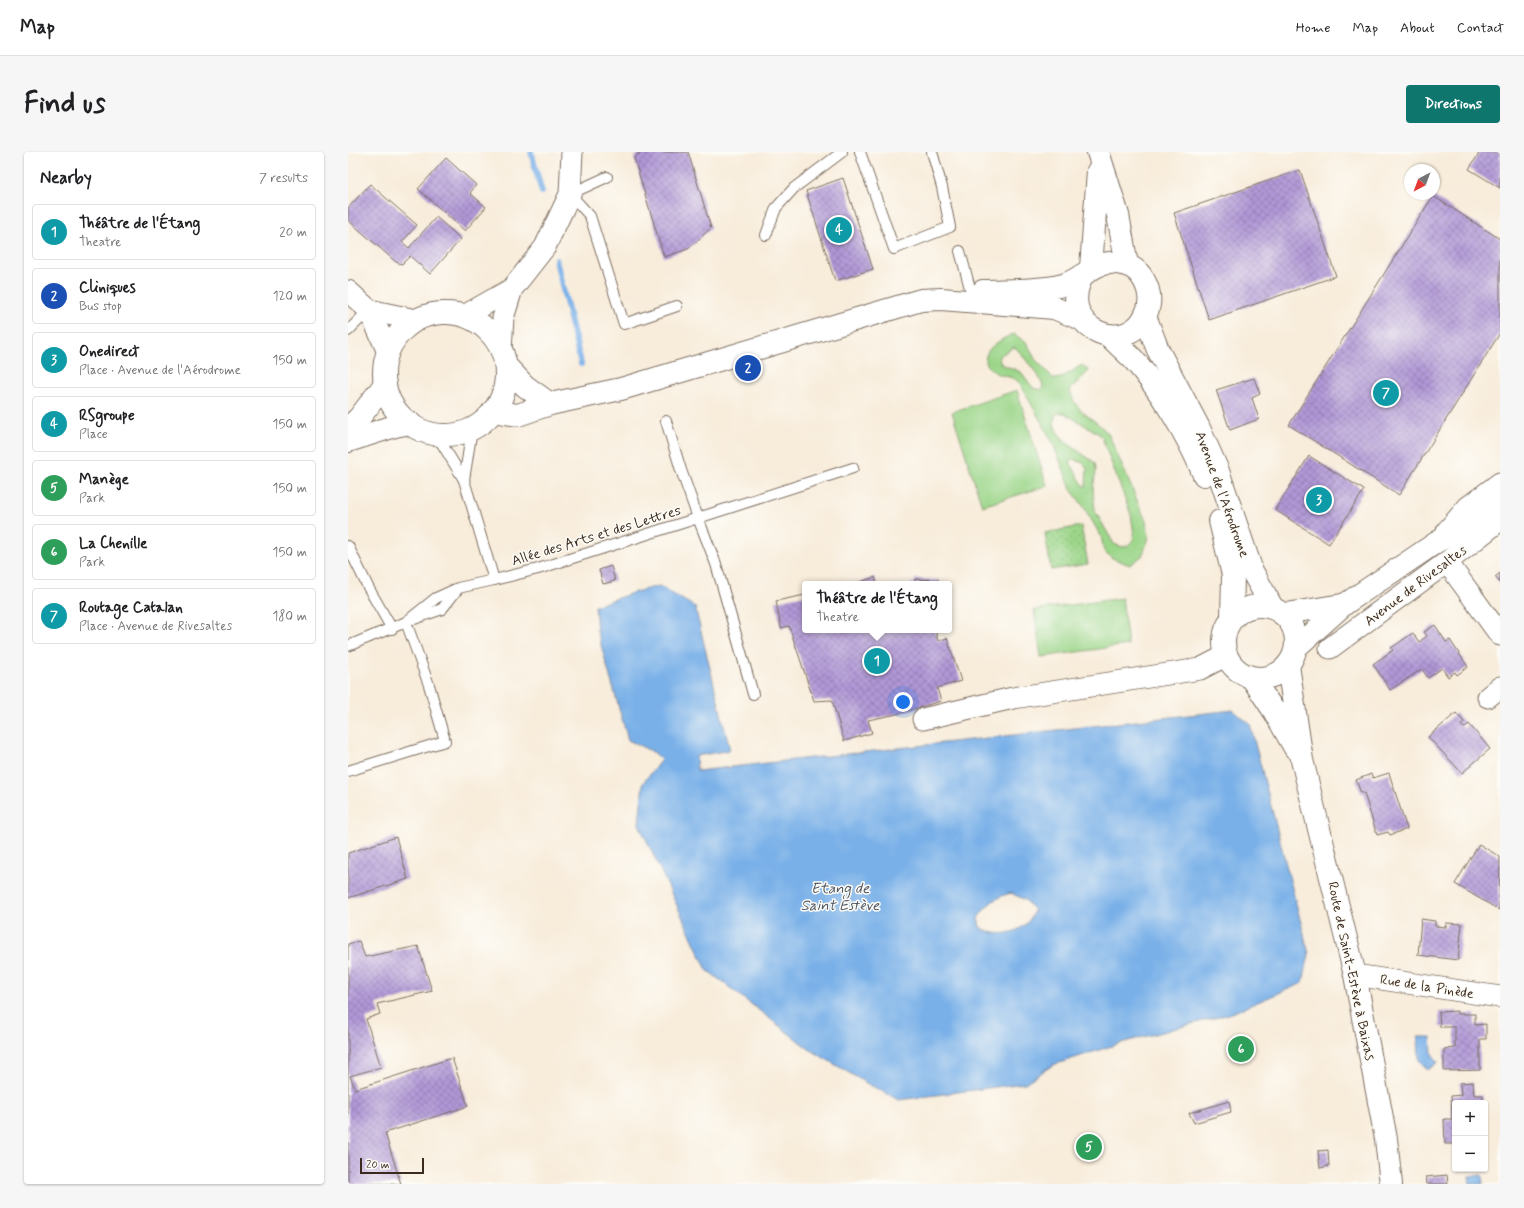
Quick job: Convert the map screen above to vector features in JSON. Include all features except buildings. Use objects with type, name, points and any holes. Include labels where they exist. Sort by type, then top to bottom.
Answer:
[{"type":"main road","points":[[1099,154],[1118,215],[1127,265]]},
{"type":"main road","points":[[941,299],[971,292],[1060,286],[1087,272],[1103,263],[1115,262],[1127,265],[1137,271],[1145,281],[1149,292],[1149,304],[1145,316],[1139,325],[1130,332],[1119,335],[1108,336],[1097,333],[1088,327],[1081,318],[1077,308],[1075,297],[1078,286],[1087,272],[1099,154]]},
{"type":"main road","points":[[493,411],[518,415],[550,404],[621,389],[921,300],[941,299],[1054,308],[1081,318]]},
{"type":"main road","points":[[503,358],[505,382],[502,398],[484,421],[472,429],[454,434],[436,434],[422,430],[410,424],[395,408],[385,384],[384,368],[388,352],[394,339],[404,328],[416,320],[432,314],[448,313],[464,316],[479,323],[492,335],[503,358],[525,386],[550,404]]},
{"type":"main road","name":"Avenue de l'Aérodrome","points":[[1145,316],[1158,350],[1201,432],[1218,471],[1252,571],[1277,610]]},
{"type":"main road","name":"Avenue de l'Aérodrome","points":[[1108,336],[1133,359],[1156,389],[1186,438],[1204,474],[1225,535],[1233,575],[1232,618]]},
{"type":"main road","points":[[348,428],[359,418],[385,384]]},
{"type":"main road","points":[[348,441],[395,426],[410,424]]},
{"type":"main road","points":[[1250,606],[1277,610],[1294,629],[1292,656],[1272,677],[1252,678],[1236,670],[1225,656],[1223,636],[1232,618],[1250,606]]},
{"type":"main road","name":"Route de Saint-Estève à Baixas","points":[[1292,656],[1302,760],[1355,975],[1386,1139],[1391,1184]]},
{"type":"main road","name":"Route de Saint-Estève à Baixas","points":[[1252,678],[1274,711],[1302,760]]},
{"type":"street","points":[[503,358],[503,318],[512,289],[545,247],[570,194],[572,152]]},
{"type":"street","points":[[464,316],[512,289]]},
{"type":"street","points":[[348,292],[369,310],[388,352]]},
{"type":"street","points":[[369,310],[416,320]]},
{"type":"street","name":"Avenue de Rivesaltes","points":[[1437,542],[1468,507],[1500,483]]},
{"type":"street","name":"Avenue de Rivesaltes","points":[[1292,656],[1345,604],[1437,542],[1478,520],[1493,507],[1500,498]]},
{"type":"street","name":"Avenue de Rivesaltes","points":[[1330,648],[1447,562],[1500,520]]},
{"type":"street","points":[[1447,562],[1500,635]]},
{"type":"street","name":"Avenue de Rivesaltes","points":[[1277,610],[1345,604]]},
{"type":"street","points":[[923,719],[1013,698],[1200,669],[1225,656]]},
{"type":"street","name":"Rue de la Pinède","points":[[1355,975],[1500,997]]},
{"type":"lane","points":[[766,235],[776,208],[794,188],[842,152]]},
{"type":"lane","points":[[860,152],[894,249],[950,227],[942,187],[932,152]]},
{"type":"lane","points":[[607,177],[570,194],[590,216],[624,324],[677,306]]},
{"type":"lane","points":[[960,252],[971,292]]},
{"type":"lane","points":[[348,331],[369,310]]},
{"type":"lane","points":[[666,421],[698,518],[853,468]]},
{"type":"lane","points":[[464,480],[472,429]]},
{"type":"lane","points":[[436,434],[464,480],[494,580]]},
{"type":"lane","name":"Allée des Arts et des Lettres","points":[[348,646],[406,622],[436,598],[458,588],[538,569],[698,518],[716,564],[753,694]]},
{"type":"lane","points":[[348,546],[368,587],[392,629]]},
{"type":"lane","points":[[348,771],[445,741],[429,685],[406,622]]},
{"type":"green space","points":[[1014,334],[1027,343],[1035,359],[1054,379],[1061,378],[1082,365],[1089,371],[1070,389],[1072,397],[1080,409],[1109,435],[1146,521],[1149,538],[1142,556],[1130,565],[1112,558],[1104,551],[1101,536],[1082,504],[1072,491],[1052,441],[1019,382],[996,373],[989,367],[986,361],[986,355],[989,350],[1000,340]],"holes":[[[1014,347],[1038,375],[1043,386],[1041,390],[1033,388],[1021,372],[1001,364],[999,356]],[[1057,413],[1064,413],[1098,433],[1102,438],[1131,515],[1134,534],[1133,540],[1128,546],[1122,547],[1114,544],[1095,511],[1093,490],[1096,469],[1095,463],[1066,442],[1055,428],[1054,420]],[[1073,459],[1083,463],[1087,469],[1086,486],[1084,487],[1070,462]]]},
{"type":"green space","points":[[1017,390],[1047,486],[982,506],[952,412]]},
{"type":"green space","points":[[1081,526],[1088,564],[1051,570],[1045,533]]},
{"type":"green space","points":[[1122,598],[1128,645],[1041,657],[1034,610]]},
{"type":"water","name":"Etang de Saint Estève","points":[[659,586],[695,607],[730,750],[696,756],[697,771],[1233,710],[1250,724],[1309,954],[1303,983],[1229,1014],[1121,1043],[1053,1065],[1025,1083],[899,1100],[866,1083],[809,1049],[707,970],[639,824],[643,783],[661,760],[655,753],[628,740],[597,631],[595,606],[635,592]],"holes":[[[1011,893],[1025,900],[1034,910],[1031,918],[1019,929],[1012,932],[995,933],[980,927],[978,918],[988,905],[996,899]]]},
{"type":"water","points":[[1418,1037],[1431,1037],[1432,1054],[1438,1062],[1428,1070],[1419,1060]]},
{"type":"water","points":[[1482,1175],[1483,1184],[1470,1184],[1469,1176]]},
{"type":"waterway","points":[[531,152],[542,192]]},
{"type":"waterway","points":[[556,260],[581,364]]},
{"type":"place","name":"RSgroupe","points":[[839,230]]},
{"type":"place","name":"Cliniques","points":[[748,368]]},
{"type":"place","name":"Routage Catalan","points":[[1386,393]]},
{"type":"place","name":"Onedirect","points":[[1319,500]]},
{"type":"place","name":"Théâtre de l'Étang","points":[[877,661]]},
{"type":"place","name":"La Chenille","points":[[1241,1049]]},
{"type":"place","name":"Manège","points":[[1089,1147]]}]
